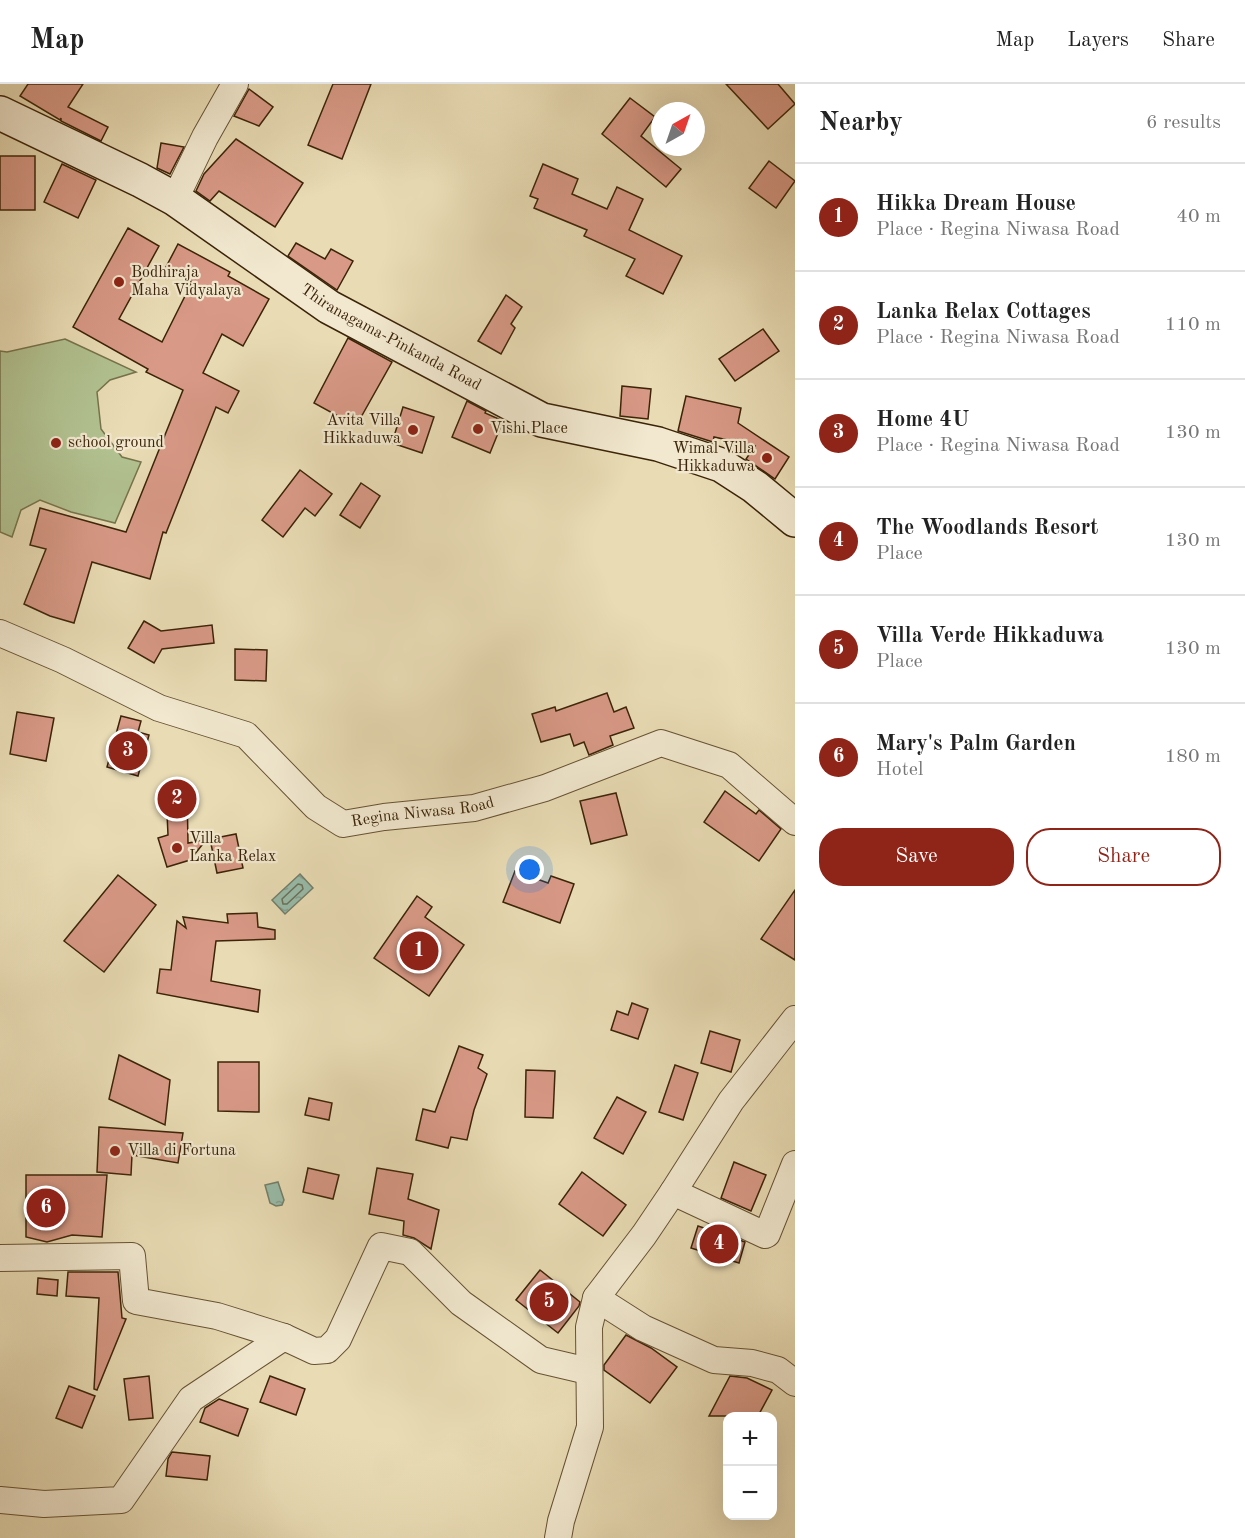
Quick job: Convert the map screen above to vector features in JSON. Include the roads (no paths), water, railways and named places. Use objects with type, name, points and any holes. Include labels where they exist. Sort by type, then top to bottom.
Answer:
[{"type":"street","points":[[175,199],[205,137],[235,84]]},
{"type":"street","name":"Thiranagama-Pinkanda Road","points":[[0,113],[175,199],[329,307],[543,420],[658,444],[721,465],[755,487],[795,520]]},
{"type":"street","name":"Regina Niwasa Road","points":[[0,633],[63,660],[159,708],[246,735],[316,807],[343,824],[384,817],[474,808],[545,788],[661,743],[729,765],[795,822]]},
{"type":"street","points":[[558,1538],[561,1521],[590,1427],[588,1327],[596,1298],[644,1235],[731,1101],[795,1019]]},
{"type":"street","points":[[673,1192],[765,1235],[795,1164]]},
{"type":"street","points":[[0,1258],[132,1256],[136,1301],[217,1316],[284,1337],[314,1351],[327,1350],[338,1339],[381,1246],[410,1252],[461,1303],[541,1360],[588,1371]]},
{"type":"street","points":[[596,1298],[643,1328],[714,1360],[752,1364],[778,1370],[795,1383]]},
{"type":"street","points":[[0,1500],[44,1504],[121,1500],[191,1399],[284,1337]]},
{"type":"water","points":[[300,874],[313,888],[285,914],[272,900]]},
{"type":"water","points":[[278,1182],[284,1200],[282,1205],[276,1206],[270,1203],[265,1185]]},
{"type":"place","name":"Bodhiraja Maha Vidyalaya","points":[[119,282]]},
{"type":"place","name":"Vishi Place","points":[[478,429]]},
{"type":"place","name":"Avita Villa Hikkaduwa","points":[[413,430]]},
{"type":"place","name":"school ground","points":[[56,443]]},
{"type":"place","name":"Wimal Villa Hikkaduwa","points":[[767,458]]},
{"type":"place","name":"Home 4U","points":[[128,751]]},
{"type":"place","name":"Lanka Relax Cottages","points":[[177,799]]},
{"type":"place","name":"Villa Lanka Relax","points":[[177,848]]},
{"type":"place","name":"Hikka Dream House","points":[[419,951]]},
{"type":"place","name":"Villa di Fortuna","points":[[115,1151]]},
{"type":"place","name":"Mary's Palm Garden","points":[[46,1208]]},
{"type":"place","name":"The Woodlands Resort","points":[[719,1244]]},
{"type":"place","name":"Villa Verde Hikkaduwa","points":[[549,1302]]}]
